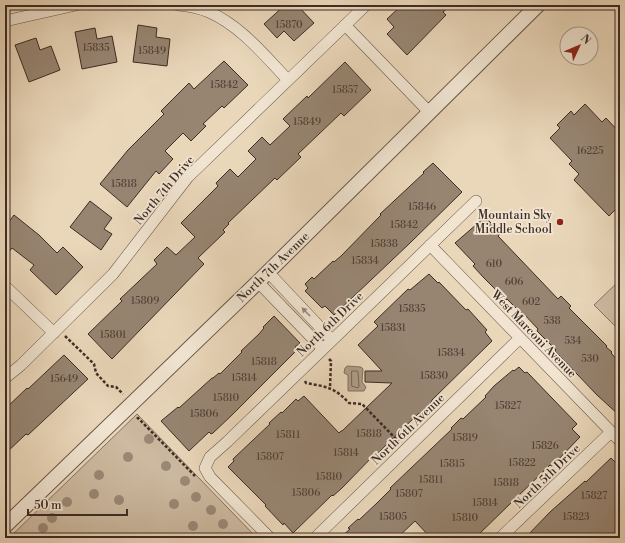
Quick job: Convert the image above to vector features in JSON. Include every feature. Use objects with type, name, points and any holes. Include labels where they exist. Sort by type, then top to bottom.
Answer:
[{"type":"street","points":[[5,21],[76,5]]},
{"type":"street","points":[[178,5],[207,11],[229,22],[243,34],[288,80]]},
{"type":"street","name":"North 7th Drive","points":[[5,378],[56,331],[114,274],[188,177],[366,5]]},
{"type":"street","name":"North 7th Avenue","points":[[5,526],[263,277],[538,5]]},
{"type":"street","points":[[345,25],[430,113]]},
{"type":"street","name":"North 6th Drive","points":[[270,538],[210,478],[205,468],[210,457],[298,374],[476,201]]},
{"type":"street","name":"West Marconi Avenue","points":[[430,245],[620,441]]},
{"type":"street","points":[[263,277],[332,340]]},
{"type":"street","points":[[263,277],[322,350]]},
{"type":"street","points":[[5,286],[56,331]]},
{"type":"street","name":"North 6th Avenue","points":[[315,538],[520,338]]},
{"type":"street","name":"North 5th Drive","points":[[500,538],[611,432]]},
{"type":"path","points":[[56,331],[94,364],[96,372],[108,386],[116,387],[123,394],[112,404],[132,424],[138,418],[196,477]]},
{"type":"path","points":[[322,350],[331,361],[330,388]]},
{"type":"path","points":[[298,374],[306,383],[330,388],[339,393],[349,402],[362,404],[406,450]]},
{"type":"shaded area","points":[[620,280],[620,331],[594,305]]},
{"type":"shaded area","points":[[137,414],[257,538],[9,538]]},
{"type":"water","points":[[347,366],[361,367],[363,369],[362,382],[366,387],[364,391],[348,391],[348,375],[344,373]]},
{"type":"building","points":[[285,5],[297,5],[314,23],[294,41],[284,31],[277,38],[264,24]]},
{"type":"building","points":[[402,5],[451,5],[443,12],[446,15],[407,55],[387,34],[394,27],[387,19]]},
{"type":"building","points":[[138,25],[157,28],[156,37],[170,39],[167,66],[133,62]]},
{"type":"building","points":[[95,28],[97,39],[112,36],[117,62],[82,69],[75,32]]},
{"type":"building","points":[[36,38],[40,50],[51,46],[60,70],[29,82],[15,45]]},
{"type":"building","points":[[224,61],[248,85],[224,108],[222,106],[203,124],[206,126],[191,141],[183,133],[165,151],[173,159],[159,174],[156,171],[127,207],[100,184],[128,150],[164,114],[161,111],[189,83],[194,89]]},
{"type":"building","points":[[345,62],[371,90],[344,116],[341,113],[298,154],[301,157],[277,180],[275,178],[228,223],[229,224],[223,230],[225,232],[198,258],[204,264],[112,359],[88,334],[122,301],[120,299],[157,264],[154,260],[167,247],[176,255],[195,237],[181,223],[218,186],[216,183],[230,169],[238,177],[256,159],[248,151],[262,137],[270,145],[290,126],[283,119],[307,96],[308,98]]},
{"type":"building","points":[[585,104],[602,122],[606,118],[620,133],[620,205],[609,216],[574,180],[579,174],[569,164],[572,161],[550,138],[560,128],[557,125],[571,111],[574,115]]},
{"type":"building","points":[[433,163],[462,192],[334,315],[325,306],[322,308],[305,291],[308,288],[305,284],[312,277],[314,279],[333,261],[334,262],[341,256],[381,215],[380,214]]},
{"type":"building","points":[[90,201],[112,218],[104,229],[112,234],[101,250],[70,227]]},
{"type":"building","points":[[14,215],[39,235],[57,253],[63,247],[83,267],[56,295],[30,270],[34,265],[12,248],[5,257],[5,227]]},
{"type":"building","points":[[485,217],[501,233],[498,236],[558,299],[561,296],[571,306],[569,308],[607,346],[606,347],[612,352],[611,353],[620,363],[620,416],[597,395],[555,351],[556,350],[537,331],[538,329],[523,313],[522,314],[507,299],[506,300],[484,278],[473,266],[475,264],[455,243]]},
{"type":"building","points":[[429,274],[438,283],[439,282],[466,310],[468,309],[487,330],[485,332],[492,341],[432,400],[421,413],[418,414],[376,455],[375,454],[342,488],[333,496],[332,495],[293,533],[284,523],[283,525],[265,506],[266,505],[228,467],[234,461],[233,459],[270,424],[269,423],[296,399],[298,401],[304,396],[339,433],[392,383],[365,382],[365,371],[382,371],[358,345],[378,326],[374,322],[408,289],[410,290]]},
{"type":"building","points":[[274,316],[300,343],[295,347],[298,349],[213,433],[211,434],[209,432],[189,451],[161,421],[178,407],[179,408],[212,378],[219,373],[220,374],[259,334],[264,328],[263,327]]},
{"type":"building","points":[[64,355],[88,379],[28,435],[26,434],[5,454],[5,409]]},
{"type":"building","points":[[519,367],[525,373],[527,372],[577,424],[572,429],[580,437],[552,466],[550,465],[475,538],[431,538],[415,521],[397,538],[340,538],[350,529],[348,528],[377,503],[391,489],[390,488],[452,429],[451,428],[461,418],[463,419],[486,397],[485,396],[494,386],[513,370],[514,371]]},
{"type":"building","points":[[611,458],[620,467],[620,538],[525,538],[550,512],[585,481],[586,482]]},
{"type":"place","name":"Mountain Sky Middle School","points":[[560,222]]}]
